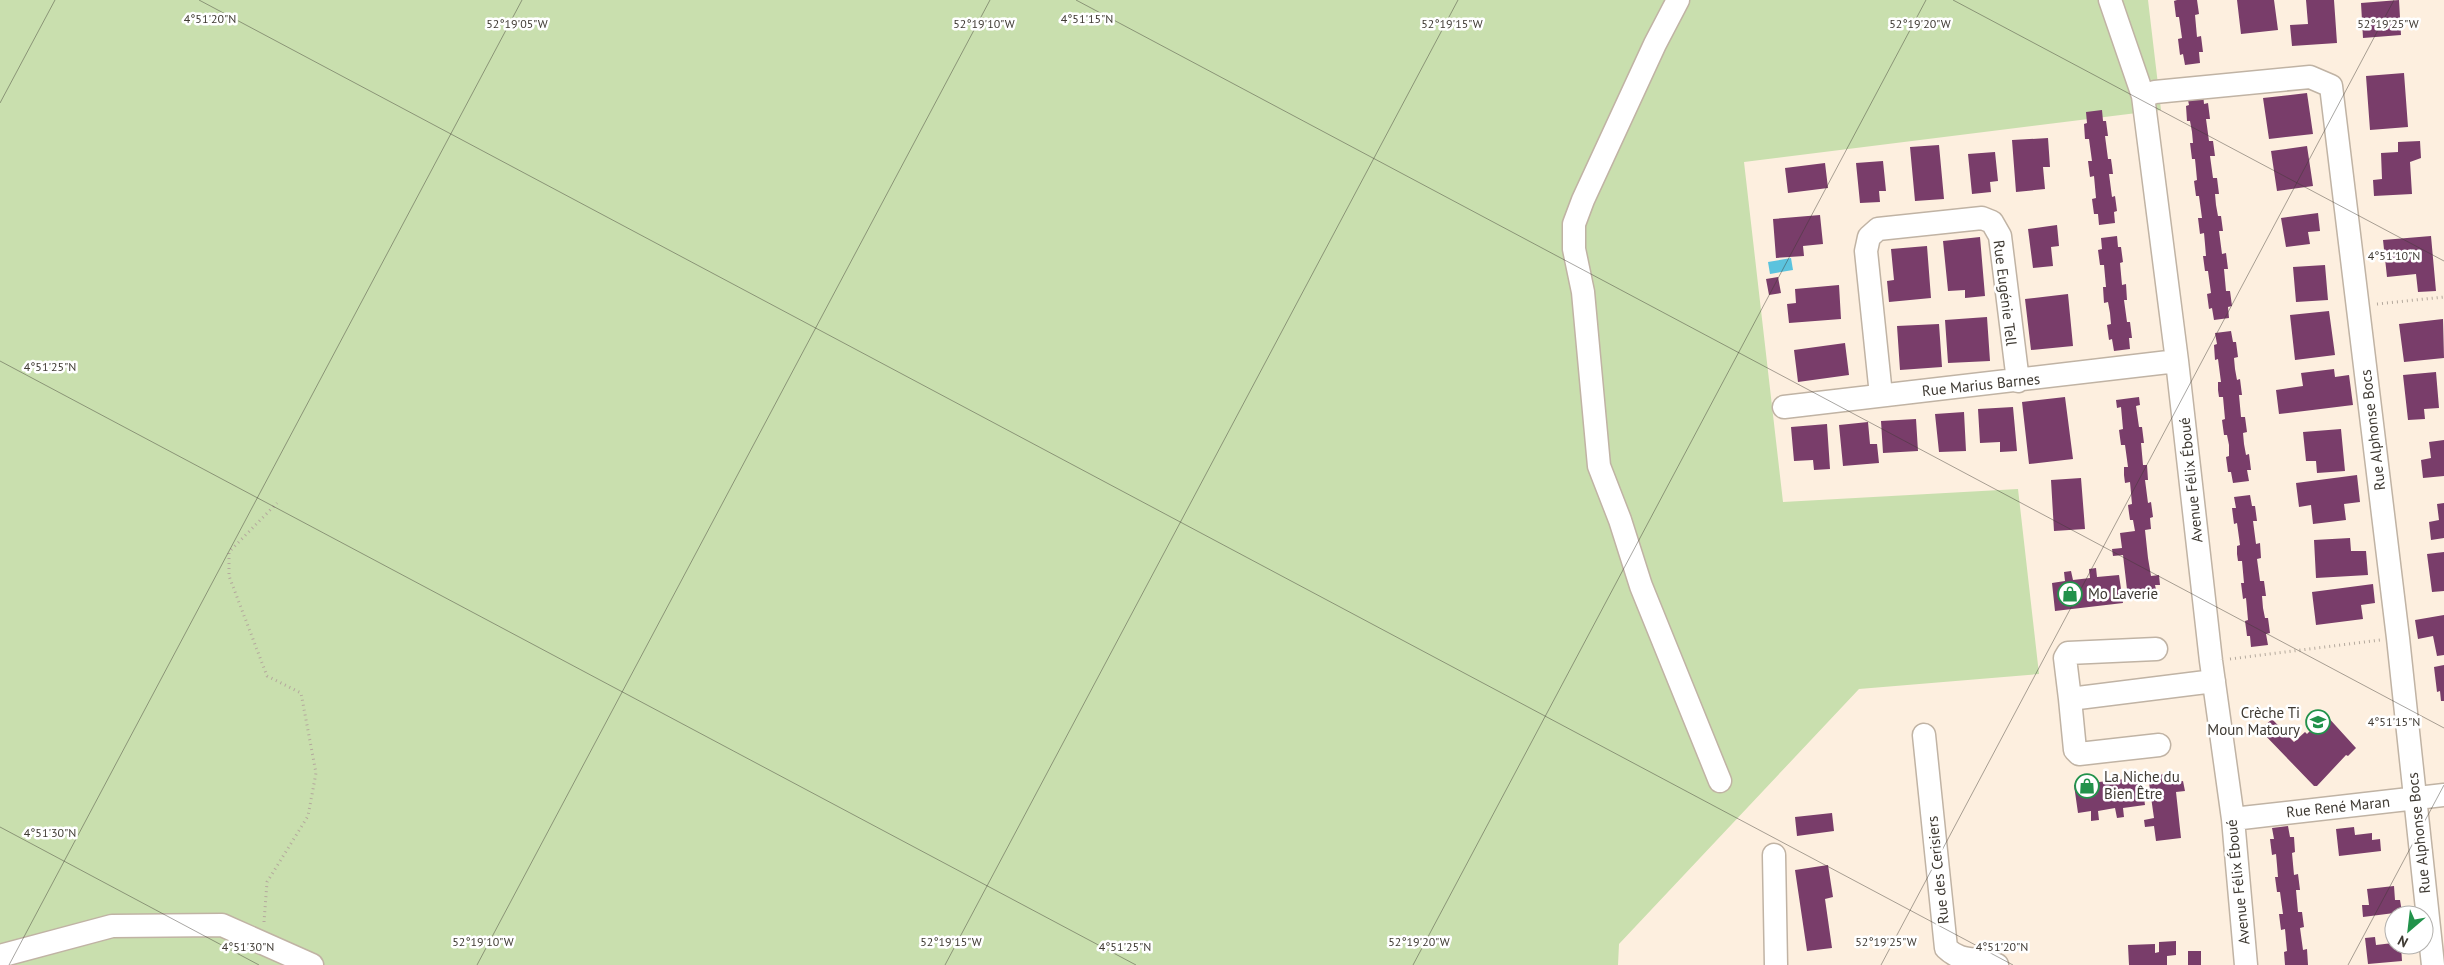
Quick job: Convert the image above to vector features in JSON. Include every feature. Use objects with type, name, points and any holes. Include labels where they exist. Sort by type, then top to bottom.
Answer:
[{"type":"street","points":[[1678,0],[1655,44],[1583,200],[1574,224],[1574,249],[1583,292],[1599,466],[1620,520],[1641,586],[1720,781]]},
{"type":"street","name":"Avenue Félix Éboué","points":[[2110,0],[2143,96],[2177,361],[2212,671],[2232,819],[2246,965]]},
{"type":"street","name":"Rue Alphonse Bocs","points":[[2143,96],[2155,92],[2310,77],[2331,86],[2398,638],[2433,965]]},
{"type":"street","name":"Rue Eugénie Tell","points":[[1881,396],[1866,251],[1869,238],[1878,229],[1982,218],[1992,222],[2000,236],[2018,381]]},
{"type":"street","name":"Rue Marius Barnes","points":[[1784,407],[2177,361]]},
{"type":"street","points":[[2156,649],[2068,653],[2065,658],[2075,750],[2080,754],[2159,745]]},
{"type":"street","points":[[2070,699],[2212,671]]},
{"type":"street","name":"Rue des Cerisiers","points":[[1924,736],[1946,948],[1954,957],[1963,961],[1991,962],[1997,965]]},
{"type":"street","name":"Rue René Maran","points":[[2232,819],[2444,795]]},
{"type":"street","points":[[1774,854],[1776,965]]},
{"type":"street","points":[[0,956],[112,926],[222,925],[312,965]]},
{"type":"path","points":[[2359,306],[2444,297]]},
{"type":"path","points":[[262,942],[267,882],[308,816],[316,773],[301,693],[267,676],[229,576],[229,552],[277,503]]},
{"type":"path","points":[[2212,671],[2398,638]]},
{"type":"green space","points":[[0,0],[2148,0],[2161,110],[1744,162],[1783,502],[2018,489],[2039,674],[1859,689],[1619,944],[1618,965],[0,965]]},
{"type":"water","points":[[1791,258],[1793,270],[1770,274],[1768,262]]},
{"type":"building","points":[[2197,0],[2199,14],[2195,15],[2197,37],[2201,36],[2203,52],[2199,52],[2200,63],[2185,65],[2183,54],[2180,55],[2178,39],[2182,38],[2179,17],[2176,17],[2174,1]]},
{"type":"building","points":[[2237,0],[2274,0],[2278,30],[2241,34]]},
{"type":"building","points":[[2306,0],[2334,0],[2337,43],[2292,46],[2290,25],[2308,24]]},
{"type":"building","points":[[2399,0],[2401,35],[2363,38],[2361,3]]},
{"type":"building","points":[[2404,73],[2408,127],[2370,130],[2366,76]]},
{"type":"building","points":[[2203,93],[2204,104],[2208,103],[2210,119],[2206,119],[2209,141],[2213,141],[2215,156],[2210,156],[2213,178],[2217,178],[2219,194],[2215,194],[2218,216],[2221,216],[2223,231],[2219,231],[2222,254],[2226,253],[2228,269],[2224,269],[2226,291],[2230,291],[2232,306],[2228,307],[2229,318],[2214,320],[2212,308],[2209,309],[2207,294],[2211,293],[2208,271],[2205,271],[2203,256],[2206,256],[2204,233],[2200,234],[2198,218],[2202,218],[2199,196],[2196,196],[2194,181],[2197,180],[2195,159],[2192,159],[2190,143],[2193,143],[2192,132],[2190,121],[2187,121],[2186,106],[2189,105],[2187,95]]},
{"type":"building","points":[[2307,93],[2313,134],[2269,139],[2263,98]]},
{"type":"building","points":[[2102,110],[2108,136],[2105,136],[2108,159],[2111,159],[2113,174],[2109,174],[2112,197],[2115,196],[2117,211],[2114,212],[2115,223],[2099,225],[2098,214],[2094,214],[2092,199],[2096,198],[2094,176],[2090,177],[2088,161],[2092,161],[2089,139],[2085,139],[2084,124],[2087,123],[2086,112]]},
{"type":"building","points":[[2048,138],[2050,167],[2043,167],[2045,189],[2016,192],[2012,140]]},
{"type":"building","points":[[2420,141],[2421,158],[2410,162],[2412,194],[2374,196],[2373,180],[2382,179],[2381,153],[2398,152],[2398,142]]},
{"type":"building","points":[[1939,145],[1944,199],[1915,201],[1910,147]]},
{"type":"building","points":[[2307,146],[2313,186],[2277,191],[2271,151]]},
{"type":"building","points":[[1995,152],[1998,181],[1990,182],[1991,192],[1972,194],[1968,154]]},
{"type":"building","points":[[1883,161],[1886,191],[1879,191],[1880,202],[1860,203],[1856,163]]},
{"type":"building","points":[[1825,163],[1828,188],[1788,193],[1785,168]]},
{"type":"building","points":[[2318,213],[2320,231],[2308,232],[2310,244],[2286,247],[2281,218]]},
{"type":"building","points":[[1820,215],[1823,244],[1803,246],[1804,256],[1776,258],[1773,219]]},
{"type":"building","points":[[2057,225],[2059,246],[2051,247],[2053,266],[2033,268],[2028,229]]},
{"type":"building","points":[[2117,236],[2123,262],[2120,263],[2122,285],[2126,284],[2127,300],[2124,300],[2127,322],[2130,322],[2132,338],[2129,338],[2130,349],[2114,351],[2112,339],[2109,340],[2107,325],[2111,324],[2108,302],[2104,303],[2103,287],[2106,287],[2104,265],[2100,265],[2098,250],[2102,249],[2101,238]]},
{"type":"building","points":[[2431,236],[2436,291],[2418,292],[2416,274],[2387,277],[2383,240]]},
{"type":"building","points":[[1980,237],[1985,296],[1965,298],[1965,290],[1948,291],[1943,241]]},
{"type":"building","points":[[1927,246],[1931,298],[1889,302],[1887,281],[1894,280],[1891,249]]},
{"type":"building","points":[[2325,265],[2328,300],[2296,302],[2293,267]]},
{"type":"building","points":[[1778,277],[1781,293],[1769,295],[1766,279]]},
{"type":"building","points":[[1839,285],[1841,319],[1789,323],[1787,304],[1796,303],[1795,289]]},
{"type":"building","points":[[2068,294],[2073,346],[2031,350],[2025,299]]},
{"type":"building","points":[[2329,311],[2335,355],[2295,360],[2290,315]]},
{"type":"building","points":[[1987,317],[1990,361],[1948,363],[1945,320]]},
{"type":"building","points":[[2443,319],[2444,358],[2404,362],[2399,324]]},
{"type":"building","points":[[1939,324],[1942,367],[1900,370],[1897,326]]},
{"type":"building","points":[[2231,331],[2233,342],[2236,342],[2238,357],[2234,358],[2235,369],[2237,380],[2240,379],[2242,395],[2239,395],[2241,417],[2245,417],[2247,432],[2243,433],[2244,444],[2246,455],[2249,454],[2251,470],[2247,470],[2249,481],[2233,483],[2231,472],[2228,472],[2226,457],[2229,456],[2229,445],[2227,435],[2224,435],[2222,420],[2225,419],[2223,397],[2219,397],[2218,382],[2221,382],[2218,359],[2215,360],[2214,345],[2217,344],[2215,333]]},
{"type":"building","points":[[1845,343],[1849,375],[1798,382],[1794,350]]},
{"type":"building","points":[[2334,369],[2335,377],[2349,375],[2353,405],[2279,414],[2276,390],[2303,386],[2301,373]]},
{"type":"building","points":[[2436,372],[2439,408],[2424,409],[2425,419],[2408,420],[2403,375]]},
{"type":"building","points":[[2065,397],[2073,459],[2029,464],[2022,402]]},
{"type":"building","points":[[2139,397],[2140,405],[2136,406],[2139,427],[2142,427],[2144,443],[2141,443],[2143,465],[2147,465],[2148,480],[2145,480],[2148,503],[2151,502],[2153,517],[2150,518],[2151,529],[2145,530],[2148,558],[2151,576],[2159,575],[2160,585],[2155,585],[2157,594],[2128,598],[2123,555],[2113,556],[2112,549],[2122,548],[2120,533],[2135,531],[2133,520],[2130,520],[2128,505],[2132,504],[2130,482],[2125,483],[2124,475],[2124,467],[2128,467],[2125,445],[2121,445],[2119,430],[2123,429],[2121,407],[2117,408],[2116,400]]},
{"type":"building","points":[[2013,407],[2017,451],[2000,452],[2000,442],[1980,443],[1978,409]]},
{"type":"building","points":[[1964,412],[1966,451],[1939,452],[1935,414]]},
{"type":"building","points":[[1916,419],[1918,451],[1883,453],[1881,421]]},
{"type":"building","points":[[1868,422],[1870,444],[1877,444],[1879,463],[1843,466],[1839,425]]},
{"type":"building","points":[[1827,424],[1830,469],[1814,470],[1813,460],[1794,461],[1791,427]]},
{"type":"building","points":[[2341,429],[2345,471],[2317,473],[2316,461],[2306,461],[2303,432]]},
{"type":"building","points":[[2444,440],[2444,476],[2423,478],[2421,460],[2431,458],[2429,442]]},
{"type":"building","points":[[2357,475],[2360,502],[2344,504],[2346,520],[2313,524],[2311,505],[2299,507],[2296,483]]},
{"type":"building","points":[[2081,478],[2085,529],[2054,531],[2051,480]]},
{"type":"building","points":[[2250,495],[2252,506],[2255,506],[2257,521],[2253,521],[2256,544],[2260,543],[2261,558],[2257,559],[2260,581],[2264,581],[2266,596],[2262,596],[2263,608],[2265,618],[2268,618],[2270,633],[2266,634],[2268,645],[2251,647],[2245,621],[2248,620],[2246,598],[2243,599],[2241,583],[2244,583],[2242,561],[2238,561],[2237,554],[2237,546],[2240,545],[2237,523],[2234,524],[2232,508],[2236,508],[2234,497]]},
{"type":"building","points":[[2444,503],[2444,538],[2431,540],[2429,522],[2439,520],[2437,504]]},
{"type":"building","points":[[2350,538],[2351,551],[2366,551],[2368,575],[2316,578],[2314,540]]},
{"type":"building","points":[[2444,552],[2444,591],[2432,592],[2427,554]]},
{"type":"building","points":[[2096,568],[2097,577],[2119,575],[2123,603],[2055,611],[2052,583],[2065,581],[2064,572],[2071,571],[2073,580],[2090,578],[2089,569]]},
{"type":"building","points":[[2373,584],[2375,603],[2361,605],[2363,619],[2316,625],[2312,592]]},
{"type":"building","points":[[2444,615],[2444,655],[2437,656],[2433,636],[2418,639],[2415,620]]},
{"type":"building","points":[[2444,665],[2444,701],[2441,701],[2440,691],[2437,692],[2434,667]]},
{"type":"building","points":[[2326,715],[2356,748],[2348,756],[2346,755],[2317,786],[2314,786],[2260,730],[2272,719],[2294,742],[2305,732],[2307,734]]},
{"type":"building","points":[[2177,773],[2178,782],[2183,781],[2185,791],[2176,792],[2181,838],[2156,841],[2154,826],[2145,827],[2144,820],[2154,818],[2148,776]]},
{"type":"building","points":[[2141,777],[2145,805],[2123,808],[2124,817],[2117,818],[2115,808],[2098,811],[2099,820],[2091,821],[2091,811],[2078,813],[2074,785]]},
{"type":"building","points":[[1832,813],[1834,831],[1797,836],[1795,817]]},
{"type":"building","points":[[2288,826],[2290,837],[2294,837],[2295,852],[2292,853],[2294,875],[2298,874],[2300,890],[2296,890],[2298,912],[2302,912],[2304,927],[2300,928],[2303,950],[2307,949],[2308,965],[2285,965],[2284,952],[2287,951],[2285,929],[2281,930],[2279,914],[2283,914],[2280,892],[2277,892],[2275,877],[2278,877],[2276,854],[2272,855],[2270,839],[2274,839],[2272,828]]},
{"type":"building","points":[[2354,827],[2355,835],[2372,833],[2372,840],[2380,839],[2381,851],[2339,856],[2336,829]]},
{"type":"building","points":[[1828,865],[1833,897],[1825,899],[1832,948],[1807,951],[1795,870]]},
{"type":"building","points":[[2394,886],[2395,900],[2400,900],[2401,905],[2384,905],[2384,914],[2363,917],[2362,905],[2369,905],[2367,889]]},
{"type":"building","points":[[2375,937],[2376,945],[2384,944],[2384,955],[2402,955],[2402,961],[2368,964],[2365,938]]},
{"type":"building","points":[[2176,941],[2176,955],[2167,956],[2167,965],[2129,965],[2128,945],[2155,944],[2155,953],[2159,952],[2159,942]]},
{"type":"building","points":[[2188,951],[2201,951],[2201,965],[2188,965]]},
{"type":"place","name":"Mo Laverie","points":[[2070,594]]},
{"type":"place","name":"Crèche Ti Moun Matoury","points":[[2318,722]]},
{"type":"place","name":"La Niche du Bien Être","points":[[2087,786]]}]
